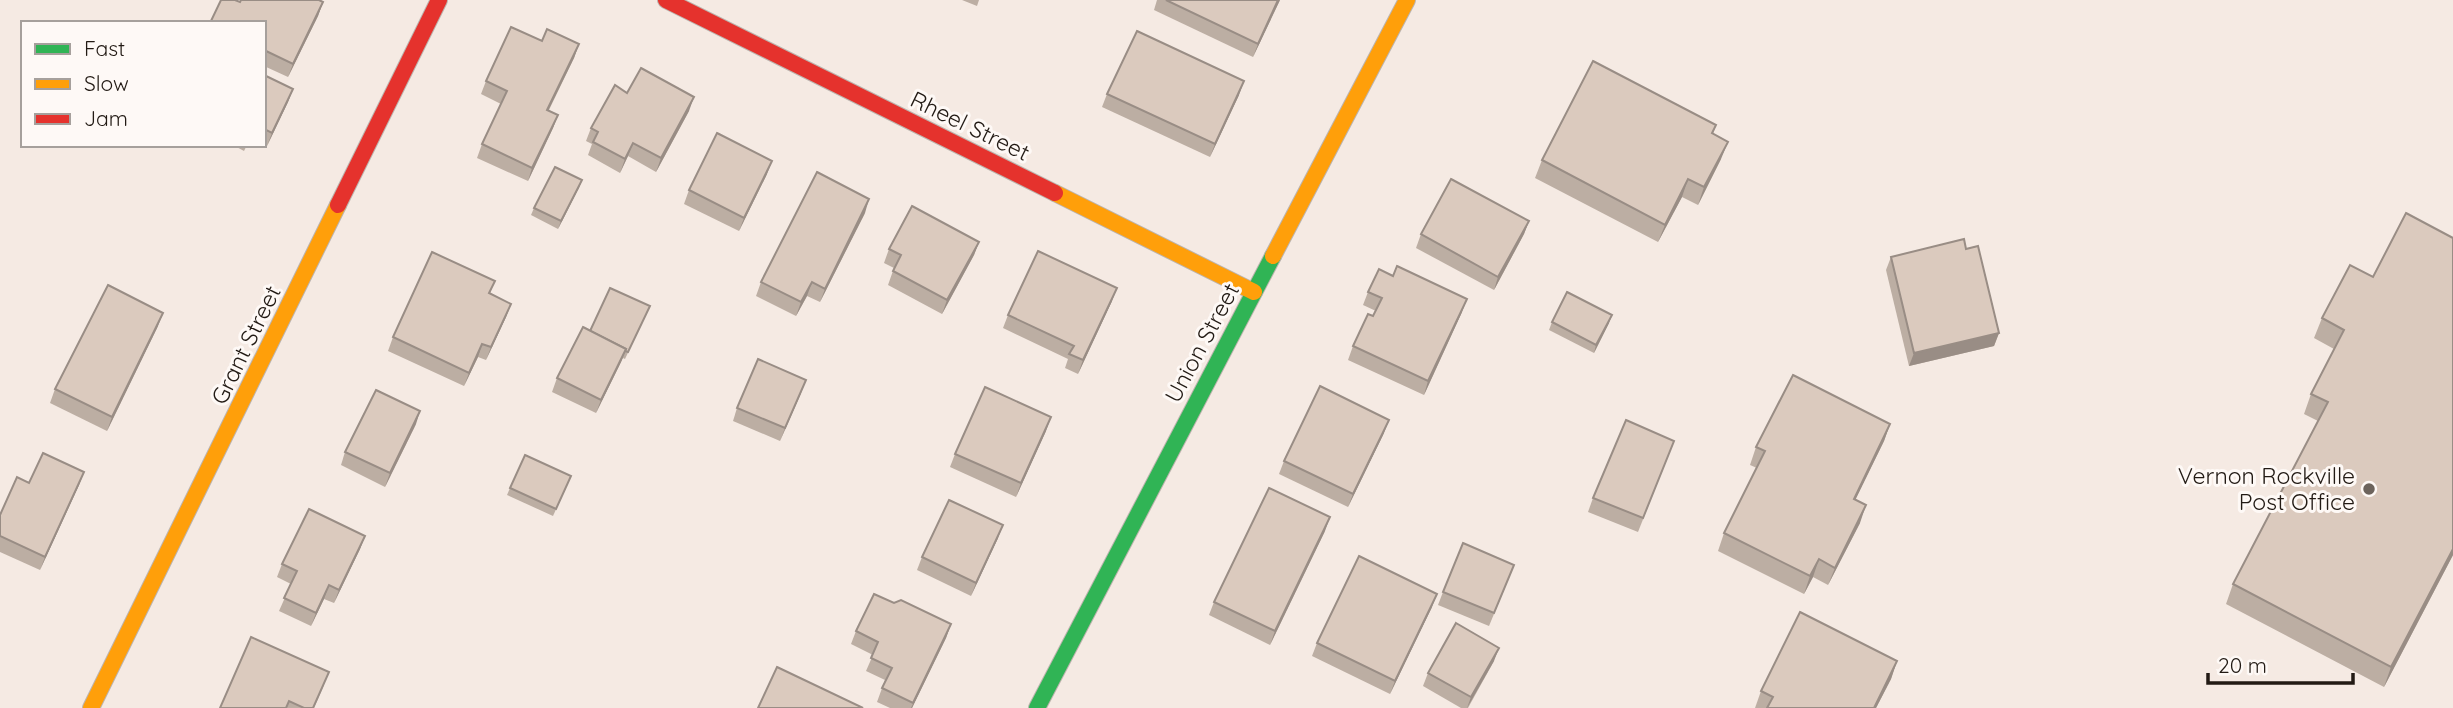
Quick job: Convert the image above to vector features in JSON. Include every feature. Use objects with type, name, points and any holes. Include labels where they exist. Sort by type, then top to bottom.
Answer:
[{"type":"street","name":"Grant Street","points":[[91,708],[439,0]]},
{"type":"street","name":"Rheel Street","points":[[666,0],[1254,292]]},
{"type":"street","name":"Union Street","points":[[1037,708],[1407,0]]},
{"type":"building","points":[[221,0],[323,2],[293,64],[266,51],[266,21],[211,21]]},
{"type":"building","points":[[1166,0],[1278,0],[1258,44]]},
{"type":"building","points":[[511,27],[542,41],[547,29],[579,44],[547,110],[558,115],[532,168],[482,144],[507,91],[486,81]]},
{"type":"building","points":[[1137,31],[1244,81],[1215,144],[1107,94]]},
{"type":"building","points":[[1593,61],[1716,125],[1712,133],[1728,142],[1704,187],[1688,179],[1665,225],[1542,160]]},
{"type":"building","points":[[641,68],[694,97],[661,158],[633,143],[625,159],[593,142],[598,132],[591,128],[615,85],[627,93]]},
{"type":"building","points":[[266,76],[293,89],[272,133],[266,130]]},
{"type":"building","points":[[717,133],[772,161],[744,218],[689,190]]},
{"type":"building","points":[[555,167],[582,180],[561,221],[534,208]]},
{"type":"building","points":[[817,172],[869,199],[825,289],[812,282],[801,302],[761,282]]},
{"type":"building","points":[[1451,179],[1529,221],[1498,277],[1421,234]]},
{"type":"building","points":[[912,206],[979,242],[947,300],[893,271],[901,255],[889,249]]},
{"type":"building","name":"Vernon Rockville Post Office","points":[[2406,213],[2453,238],[2453,549],[2391,667],[2233,584],[2328,402],[2311,394],[2344,330],[2322,318],[2350,265],[2373,277]]},
{"type":"building","points":[[1964,239],[1966,249],[1978,246],[1999,333],[1914,353],[1891,257]]},
{"type":"building","points":[[1038,251],[1117,288],[1083,360],[1069,354],[1074,346],[1008,315]]},
{"type":"building","points":[[432,252],[495,281],[489,293],[511,304],[491,347],[482,344],[469,373],[393,337]]},
{"type":"building","points":[[1397,266],[1467,299],[1428,381],[1353,346],[1368,314],[1373,316],[1382,298],[1368,292],[1379,269],[1393,276]]},
{"type":"building","points":[[108,285],[163,313],[112,417],[55,389]]},
{"type":"building","points":[[610,288],[650,306],[628,352],[590,331]]},
{"type":"building","points":[[1567,292],[1612,315],[1596,345],[1552,322]]},
{"type":"building","points":[[583,327],[626,349],[601,400],[557,378]]},
{"type":"building","points":[[758,359],[806,380],[785,428],[737,408]]},
{"type":"building","points":[[1793,375],[1890,424],[1854,499],[1866,505],[1835,568],[1819,559],[1810,576],[1724,533],[1765,451],[1756,447]]},
{"type":"building","points":[[1320,386],[1389,420],[1353,494],[1284,461]]},
{"type":"building","points":[[985,387],[1051,417],[1021,483],[955,454]]},
{"type":"building","points":[[376,390],[420,411],[390,473],[345,452]]},
{"type":"building","points":[[1626,420],[1674,441],[1643,518],[1593,498]]},
{"type":"building","points":[[43,453],[84,472],[45,557],[0,536],[0,515],[17,477],[29,483]]},
{"type":"building","points":[[525,455],[571,476],[556,509],[510,488]]},
{"type":"building","points":[[1269,488],[1330,517],[1275,631],[1214,602]]},
{"type":"building","points":[[949,500],[1003,525],[976,583],[922,557]]},
{"type":"building","points":[[309,509],[365,536],[339,590],[329,585],[316,613],[284,598],[297,571],[282,564]]},
{"type":"building","points":[[1463,543],[1514,565],[1494,613],[1443,592]]},
{"type":"building","points":[[1359,556],[1437,594],[1395,681],[1317,643]]},
{"type":"building","points":[[874,594],[894,603],[901,600],[951,624],[913,703],[882,688],[892,668],[871,658],[878,642],[856,631]]},
{"type":"building","points":[[1800,612],[1897,661],[1874,708],[1767,708],[1773,697],[1761,691]]},
{"type":"building","points":[[1456,623],[1499,648],[1471,697],[1428,673]]},
{"type":"building","points":[[251,637],[329,672],[313,708],[304,708],[289,701],[286,708],[220,708]]},
{"type":"building","points":[[777,667],[863,708],[758,708]]},
{"type":"traffic: fast","points":[[1037,708],[1273,256]]},
{"type":"traffic: slow","points":[[1273,256],[1407,0]]},
{"type":"traffic: slow","points":[[1055,193],[1254,292]]},
{"type":"traffic: slow","points":[[91,708],[338,205]]},
{"type":"traffic: jam","points":[[338,205],[439,0]]},
{"type":"traffic: jam","points":[[666,0],[1055,193]]},
{"type":"place","name":"Vernon Rockville Post Office","points":[[2369,489]]}]
